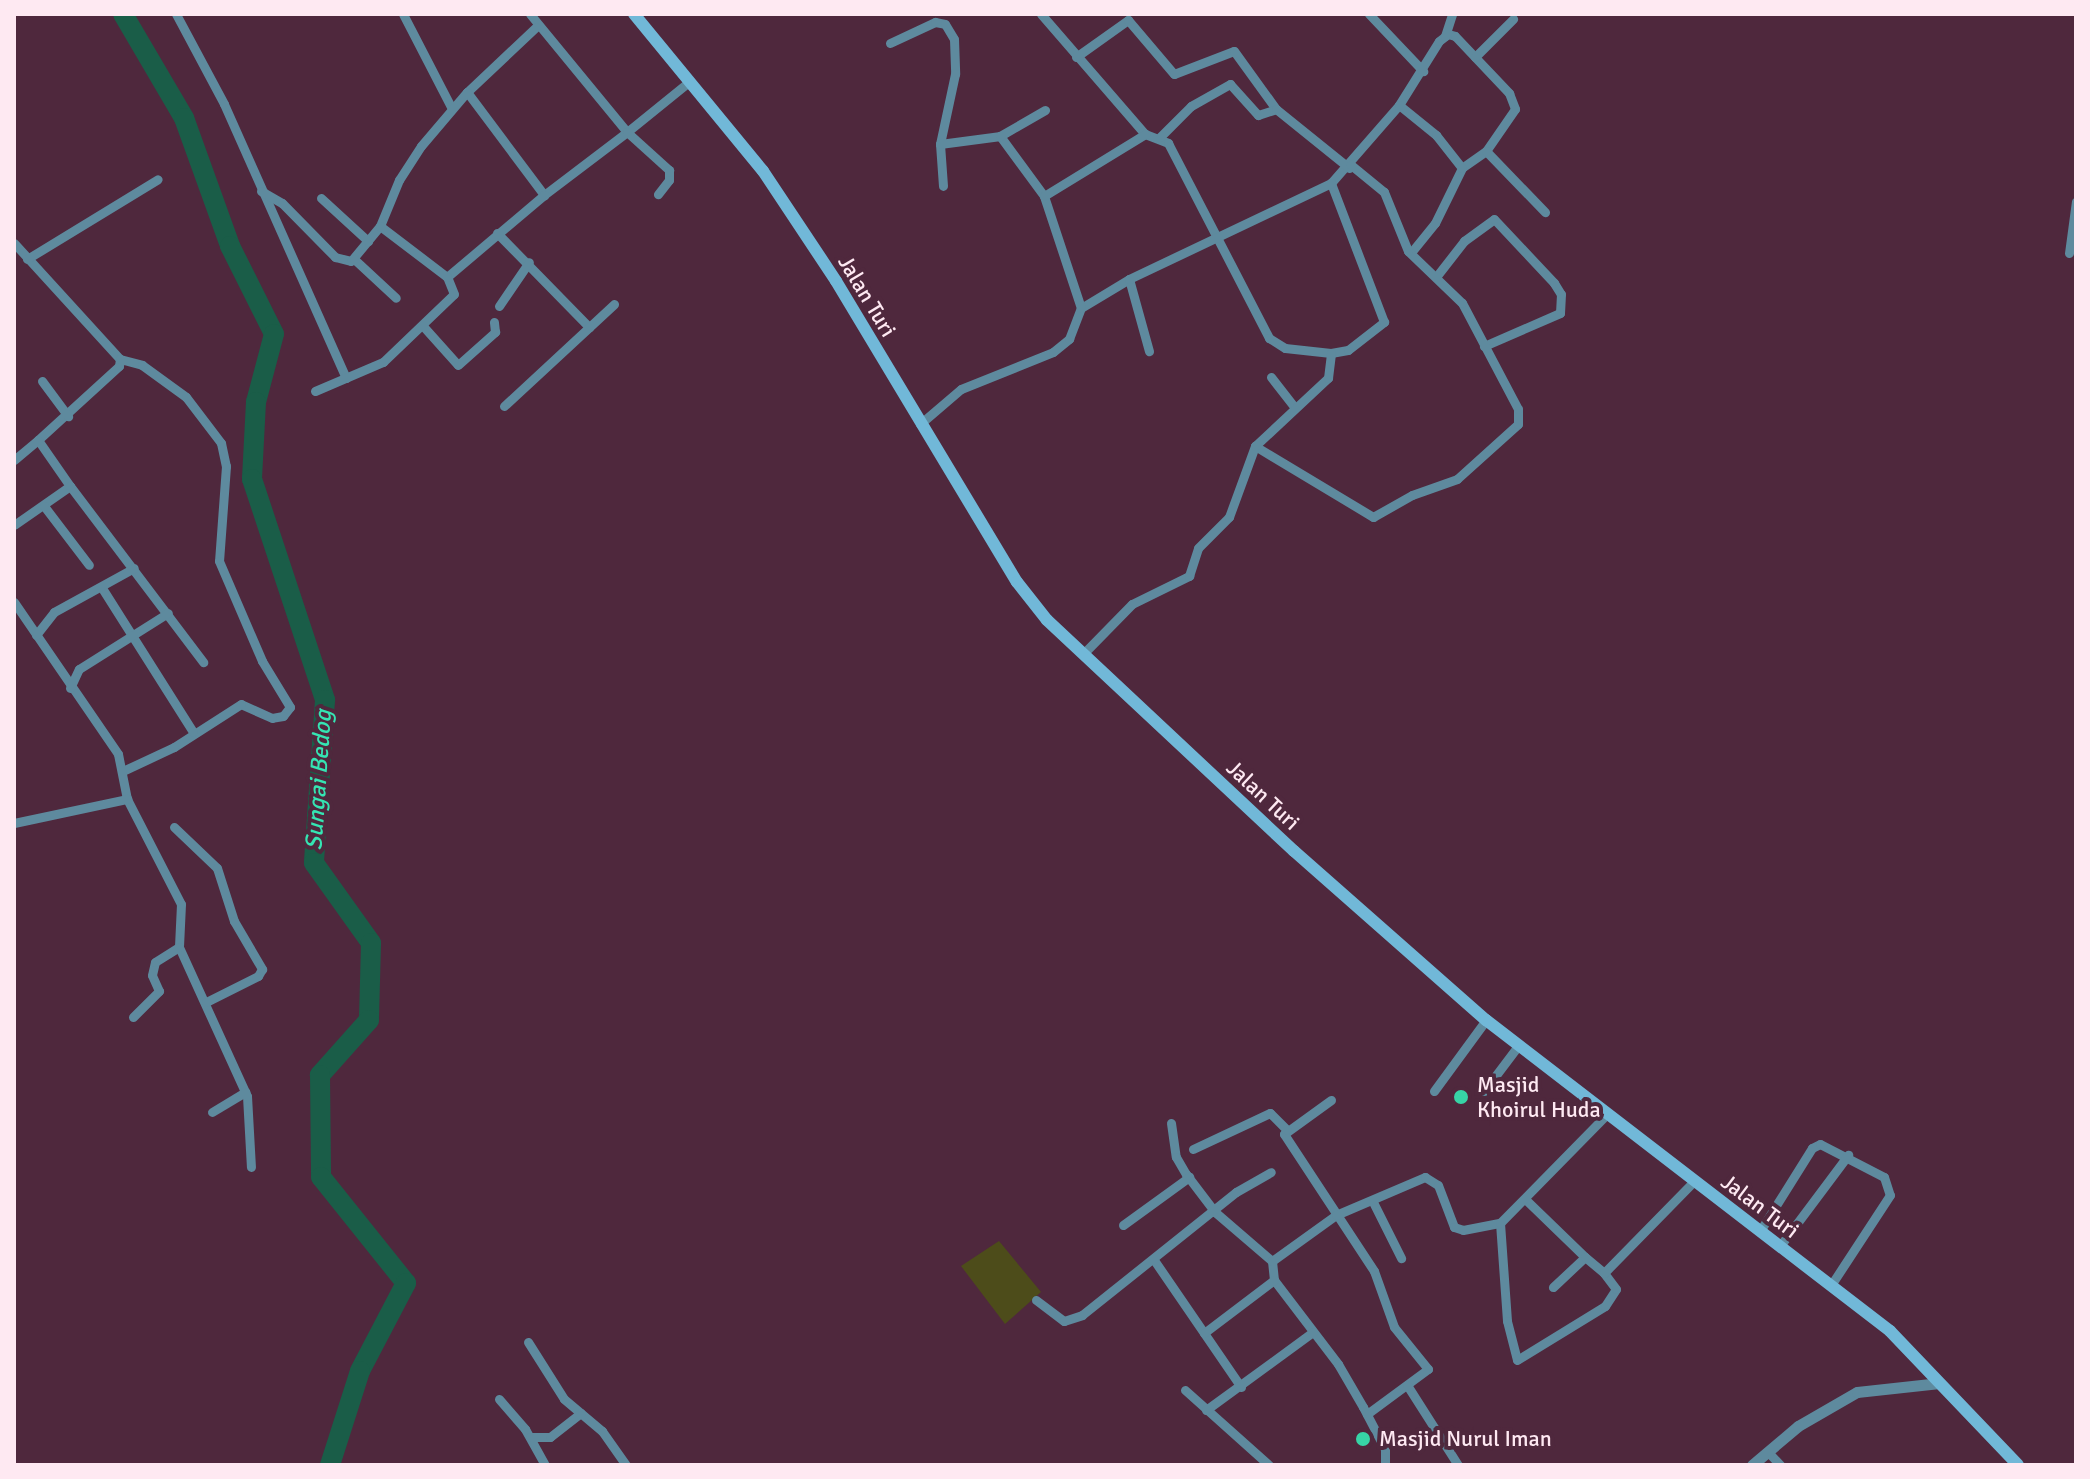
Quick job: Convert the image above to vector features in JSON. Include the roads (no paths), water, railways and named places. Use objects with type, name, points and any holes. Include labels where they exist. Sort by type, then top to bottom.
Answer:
[{"type":"main road","name":"Jalan Turi","points":[[634,14],[769,180],[1017,582],[1083,654],[1486,1020],[1831,1285],[1918,1359],[2018,1465]]},
{"type":"street","points":[[176,14],[224,104],[260,191],[346,378]]},
{"type":"street","points":[[403,14],[451,107]]},
{"type":"street","points":[[530,14],[536,27],[627,132],[667,166],[669,180],[658,194]]},
{"type":"street","points":[[1041,14],[1145,134],[1160,137],[1173,152],[1269,338],[1285,348],[1331,353],[1348,350],[1384,322],[1331,183]]},
{"type":"street","points":[[1369,14],[1423,71]]},
{"type":"street","points":[[1081,308],[1129,279],[1331,183],[1350,166],[1399,105],[1445,36],[1452,14]]},
{"type":"street","points":[[1475,57],[1513,19]]},
{"type":"street","points":[[1076,57],[1128,20],[1174,74],[1234,51],[1276,109],[1384,192],[1411,253],[1462,303],[1518,409],[1518,424],[1457,479],[1412,495],[1378,517],[1255,446]]},
{"type":"street","points":[[890,43],[935,22],[945,24],[954,39],[955,74],[940,144],[943,186]]},
{"type":"street","points":[[354,259],[380,226],[399,180],[451,107],[536,27]]},
{"type":"street","points":[[1411,253],[1435,223],[1462,168],[1486,151],[1513,116],[1515,101],[1455,36],[1445,36]]},
{"type":"street","points":[[447,277],[544,195],[690,81]]},
{"type":"street","points":[[1160,137],[1191,106],[1230,84],[1258,115],[1276,109]]},
{"type":"street","points":[[467,92],[544,195]]},
{"type":"street","points":[[1399,105],[1436,135],[1462,168]]},
{"type":"street","points":[[940,144],[1000,136],[1045,110]]},
{"type":"street","points":[[1044,196],[1145,134]]},
{"type":"street","points":[[920,424],[961,389],[1053,352],[1077,328],[1081,308],[1044,196],[1000,136]]},
{"type":"street","points":[[1486,151],[1545,212]]},
{"type":"street","points":[[27,259],[158,179]]},
{"type":"street","points":[[260,191],[282,203],[335,257],[354,259],[396,298]]},
{"type":"street","points":[[321,198],[368,241]]},
{"type":"street","points":[[2069,253],[2076,201]]},
{"type":"street","points":[[1436,277],[1464,241],[1494,219],[1554,283],[1561,294],[1560,313],[1484,346]]},
{"type":"street","points":[[315,391],[383,362],[454,294],[447,277],[380,226]]},
{"type":"street","points":[[497,233],[529,262],[589,327]]},
{"type":"street","points":[[16,248],[120,359],[142,365],[186,397],[221,443],[226,466],[219,561],[262,661],[289,701],[288,712],[279,718],[241,704],[125,770]]},
{"type":"street","points":[[499,306],[529,262]]},
{"type":"street","points":[[1129,279],[1149,351]]},
{"type":"street","points":[[504,406],[614,304]]},
{"type":"street","points":[[423,326],[458,365],[495,332],[494,322]]},
{"type":"street","points":[[1083,654],[1132,604],[1180,582],[1198,548],[1229,517],[1255,446],[1330,375],[1331,353]]},
{"type":"street","points":[[14,460],[68,416],[119,366],[120,359]]},
{"type":"street","points":[[1271,377],[1294,406]]},
{"type":"street","points":[[42,381],[68,416]]},
{"type":"street","points":[[38,440],[203,662]]},
{"type":"street","points":[[14,525],[70,486]]},
{"type":"street","points":[[44,506],[89,565]]},
{"type":"street","points":[[36,635],[54,612],[134,568]]},
{"type":"street","points":[[102,588],[193,732]]},
{"type":"street","points":[[14,602],[125,770],[127,799],[181,904],[179,947],[245,1092],[251,1167]]},
{"type":"street","points":[[70,688],[79,669],[168,613]]},
{"type":"street","points":[[14,823],[127,799]]},
{"type":"street","points":[[174,827],[217,868],[234,921],[262,969],[258,976],[206,1002]]},
{"type":"street","points":[[133,1017],[159,991],[152,975],[155,962],[179,947]]},
{"type":"street","points":[[1434,1091],[1486,1020]]},
{"type":"street","points":[[1484,1091],[1518,1046]]},
{"type":"street","points":[[212,1112],[245,1092]]},
{"type":"street","points":[[1286,1129],[1331,1100]]},
{"type":"street","points":[[1193,1149],[1270,1113],[1286,1129],[1336,1215],[1377,1277],[1394,1327],[1428,1369],[1367,1414]]},
{"type":"street","points":[[1272,1261],[1336,1215],[1373,1202],[1425,1177],[1438,1185],[1454,1227],[1463,1230],[1500,1223],[1608,1113]]},
{"type":"street","points":[[1171,1123],[1176,1157],[1215,1212],[1272,1261],[1274,1280],[1367,1414],[1385,1449],[1385,1465]]},
{"type":"street","points":[[1760,1231],[1812,1148],[1828,1145],[1884,1177],[1890,1195],[1831,1285]]},
{"type":"street","points":[[1780,1246],[1848,1155]]},
{"type":"street","points":[[1036,1300],[1064,1321],[1082,1315],[1215,1212],[1236,1192],[1271,1172]]},
{"type":"street","points":[[1123,1225],[1189,1177]]},
{"type":"street","points":[[1604,1273],[1694,1181]]},
{"type":"street","points":[[1500,1223],[1507,1321],[1517,1360],[1605,1306],[1616,1289],[1604,1273],[1525,1199]]},
{"type":"street","points":[[1373,1202],[1401,1258]]},
{"type":"street","points":[[1553,1287],[1585,1257]]},
{"type":"street","points":[[1154,1260],[1241,1387]]},
{"type":"street","points":[[1204,1333],[1274,1280]]},
{"type":"street","points":[[1206,1410],[1313,1332]]},
{"type":"street","points":[[528,1342],[564,1399],[602,1431],[626,1465]]},
{"type":"street","points":[[1899,1384],[1918,1374],[1918,1359]]},
{"type":"street","points":[[1752,1465],[1798,1426],[1857,1392],[1899,1384],[1940,1383]]},
{"type":"street","points":[[1407,1385],[1458,1465]]},
{"type":"street","points":[[1185,1390],[1269,1465]]},
{"type":"street","points":[[499,1399],[530,1437],[545,1465]]},
{"type":"street","points":[[530,1437],[550,1437],[581,1413]]},
{"type":"street","points":[[1768,1452],[1780,1465]]},
{"type":"waterway","name":"Sungai Bedog","points":[[123,14],[184,118],[230,246],[274,334],[256,402],[252,479],[325,700],[314,863],[371,943],[369,1020],[320,1075],[321,1177],[406,1283],[360,1371],[330,1465]]},
{"type":"place","name":"Masjid Khoirul Huda","points":[[1461,1097]]},
{"type":"place","name":"Masjid Nurul Iman","points":[[1363,1439]]}]
